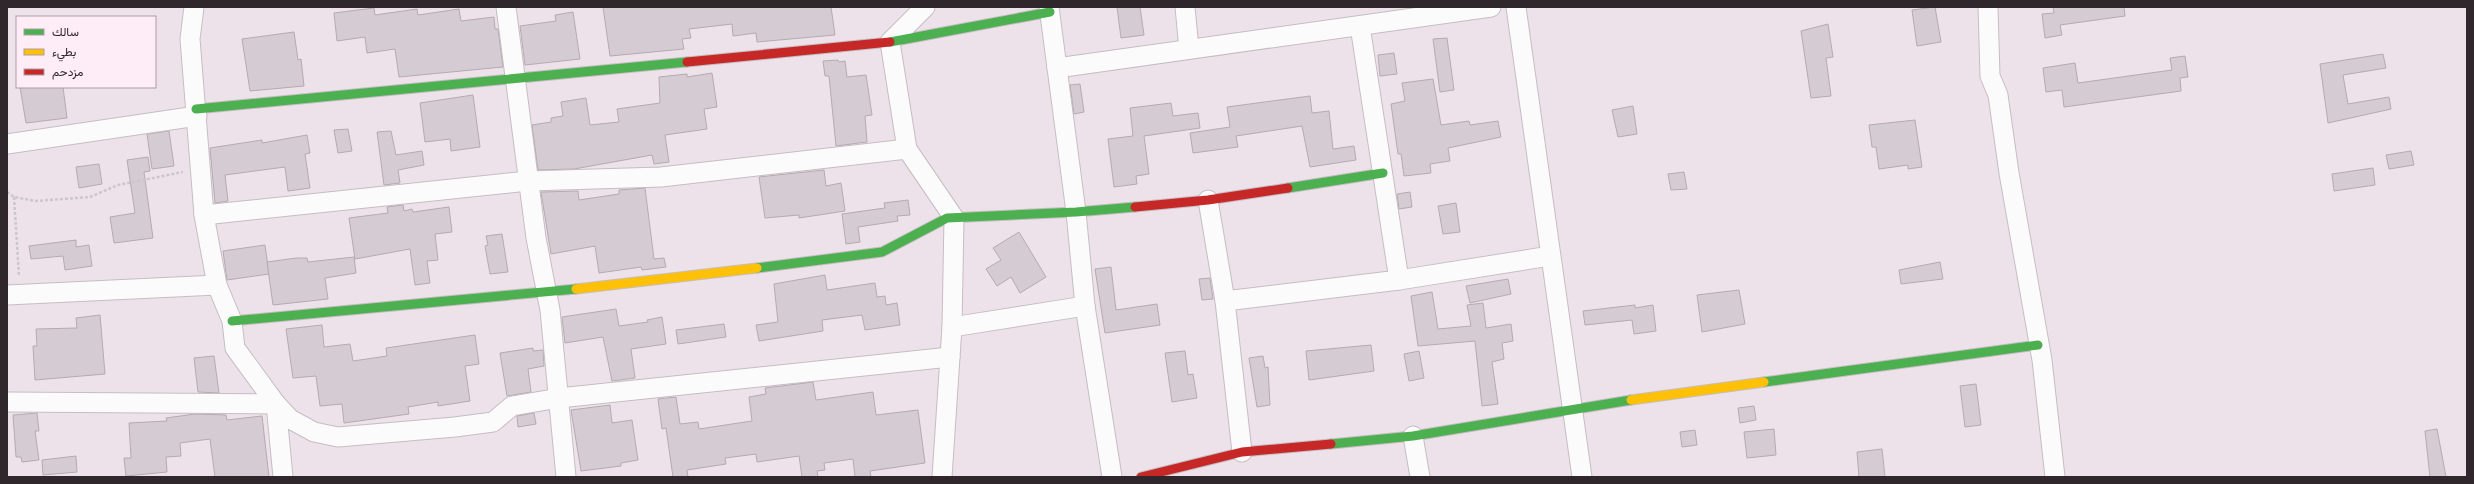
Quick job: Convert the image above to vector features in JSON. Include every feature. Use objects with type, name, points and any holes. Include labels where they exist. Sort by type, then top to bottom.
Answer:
[{"type":"street","points":[[194,7],[190,39],[204,215],[217,285],[232,321],[234,348],[276,404],[290,419],[314,432],[338,437],[455,427],[493,422],[512,406],[559,398],[950,357]]},
{"type":"street","points":[[506,7],[528,181],[546,290],[559,398],[566,477]]},
{"type":"street","points":[[890,42],[925,7]]},
{"type":"street","points":[[1185,7],[1189,49]]},
{"type":"street","points":[[1057,68],[1360,26],[1404,12],[1491,7]]},
{"type":"street","points":[[1516,7],[1582,477]]},
{"type":"street","points":[[1988,7],[1990,76],[1998,95],[2038,345],[2042,360],[2055,477]]},
{"type":"street","points":[[7,144],[196,112],[890,42],[1050,10],[1076,212],[1085,306],[1112,477]]},
{"type":"street","points":[[1360,26],[1399,280]]},
{"type":"street","points":[[890,42],[907,149],[954,218],[952,327],[942,477]]},
{"type":"street","points":[[204,215],[528,181],[661,177],[907,149]]},
{"type":"street","points":[[232,321],[546,290],[649,282],[882,252],[947,218],[1076,212],[1208,200],[1383,173]]},
{"type":"street","points":[[1208,200],[1225,301],[1242,452]]},
{"type":"street","points":[[1225,301],[1399,280],[1550,256]]},
{"type":"street","points":[[14,295],[217,285]]},
{"type":"street","points":[[952,327],[1085,306]]},
{"type":"street","points":[[1141,477],[1242,452],[1413,436],[1572,408],[2038,345]]},
{"type":"street","points":[[7,402],[276,404]]},
{"type":"street","points":[[276,404],[283,477]]},
{"type":"street","points":[[1413,436],[1420,477]]},
{"type":"path","points":[[7,192],[14,197],[36,201],[90,197],[118,185],[201,169]]},
{"type":"path","points":[[14,197],[14,295]]},
{"type":"building","points":[[603,7],[831,7],[835,35],[757,42],[756,33],[733,36],[732,24],[689,29],[691,38],[682,39],[684,49],[610,56]]},
{"type":"building","points":[[1117,7],[1140,7],[1144,35],[1121,38]]},
{"type":"building","points":[[1935,7],[1941,42],[1917,46],[1912,10]]},
{"type":"building","points":[[2053,7],[2124,7],[2125,16],[2060,25],[2062,35],[2045,38],[2042,14],[2054,13]]},
{"type":"building","points":[[374,8],[375,15],[417,9],[418,15],[459,9],[461,21],[494,17],[495,29],[498,29],[503,67],[399,77],[395,49],[367,53],[365,37],[337,41],[334,13]]},
{"type":"building","points":[[573,12],[580,59],[525,65],[520,26],[556,21],[555,15]]},
{"type":"building","points":[[1828,24],[1833,57],[1826,58],[1831,96],[1811,98],[1801,31]]},
{"type":"building","points":[[294,32],[298,60],[301,59],[304,86],[250,91],[242,39]]},
{"type":"building","points":[[1447,38],[1454,90],[1440,92],[1433,39]]},
{"type":"building","points":[[1394,53],[1397,74],[1380,76],[1378,55]]},
{"type":"building","points":[[2383,54],[2386,68],[2343,75],[2348,104],[2389,97],[2391,109],[2328,123],[2320,64]]},
{"type":"building","points":[[2185,56],[2188,77],[2180,78],[2181,91],[2064,107],[2062,90],[2046,92],[2043,68],[2075,63],[2078,83],[2172,70],[2170,58]]},
{"type":"building","points":[[838,60],[839,62],[845,61],[847,77],[866,75],[872,115],[865,116],[867,142],[836,146],[829,76],[825,76],[823,61]]},
{"type":"building","points":[[712,73],[717,107],[704,109],[707,129],[665,135],[669,162],[654,164],[652,155],[574,169],[538,170],[532,125],[551,122],[551,118],[563,116],[561,102],[586,98],[590,125],[619,122],[617,109],[660,103],[659,77],[687,74],[687,77]]},
{"type":"building","points":[[1433,79],[1441,125],[1469,121],[1470,125],[1498,121],[1501,137],[1448,148],[1450,161],[1430,164],[1431,173],[1404,176],[1401,154],[1398,154],[1391,104],[1405,101],[1402,83]]},
{"type":"building","points":[[1080,84],[1084,112],[1074,114],[1070,85]]},
{"type":"building","points":[[20,88],[63,88],[67,118],[26,123]]},
{"type":"building","points":[[473,95],[480,147],[451,151],[450,139],[425,142],[420,103]]},
{"type":"building","points":[[1310,96],[1312,113],[1329,111],[1333,149],[1354,146],[1356,160],[1310,167],[1302,126],[1236,136],[1238,147],[1193,153],[1190,133],[1230,127],[1227,107]]},
{"type":"building","points":[[1171,103],[1173,116],[1198,113],[1200,128],[1144,136],[1149,174],[1136,176],[1137,184],[1114,187],[1108,139],[1133,136],[1130,108]]},
{"type":"building","points":[[1633,106],[1637,134],[1618,137],[1612,110]]},
{"type":"building","points":[[1915,120],[1922,167],[1908,169],[1908,165],[1879,169],[1876,147],[1872,147],[1869,125]]},
{"type":"building","points":[[348,129],[352,151],[338,153],[334,130]]},
{"type":"building","points":[[169,131],[174,166],[152,169],[147,134]]},
{"type":"building","points":[[391,131],[396,155],[422,151],[424,165],[398,170],[400,183],[384,185],[377,132]]},
{"type":"building","points":[[307,135],[310,153],[305,154],[310,188],[288,191],[285,167],[225,175],[228,201],[215,203],[210,148],[262,140],[262,143]]},
{"type":"building","points":[[2411,151],[2414,165],[2389,169],[2386,155]]},
{"type":"building","points":[[148,157],[150,171],[144,172],[153,238],[114,243],[110,217],[135,213],[127,160]]},
{"type":"building","points":[[99,164],[102,184],[79,188],[76,167]]},
{"type":"building","points":[[2373,168],[2375,185],[2334,191],[2332,174]]},
{"type":"building","points":[[824,170],[826,186],[841,183],[845,211],[799,218],[799,215],[765,218],[759,177]]},
{"type":"building","points":[[1684,172],[1687,189],[1671,190],[1668,174]]},
{"type":"building","points":[[645,188],[654,259],[664,258],[666,267],[642,270],[641,267],[599,273],[595,246],[551,254],[541,192],[578,191],[579,200],[619,194],[619,190]]},
{"type":"building","points":[[1410,192],[1412,207],[1399,209],[1397,194]]},
{"type":"building","points":[[908,200],[910,215],[897,216],[898,221],[858,227],[860,242],[846,244],[842,214],[885,208],[884,203]]},
{"type":"building","points":[[1456,203],[1460,232],[1443,234],[1438,206]]},
{"type":"building","points":[[403,205],[404,211],[412,209],[413,212],[449,207],[452,232],[435,234],[438,260],[427,261],[430,283],[415,285],[410,249],[355,259],[349,218],[388,213],[387,207]]},
{"type":"building","points":[[1019,232],[1046,277],[1020,293],[1011,277],[997,286],[986,269],[1001,260],[993,248]]},
{"type":"building","points":[[502,234],[508,272],[490,274],[485,246],[488,245],[486,236]]},
{"type":"building","points":[[76,240],[76,247],[89,245],[92,266],[65,270],[63,256],[31,259],[29,246]]},
{"type":"building","points":[[265,245],[269,274],[227,280],[223,251]]},
{"type":"building","points":[[354,257],[356,273],[325,278],[328,299],[273,305],[267,262],[307,258],[308,262]]},
{"type":"building","points":[[1940,262],[1943,279],[1901,284],[1899,270]]},
{"type":"building","points":[[1111,267],[1116,310],[1157,304],[1160,325],[1105,333],[1095,269]]},
{"type":"building","points":[[825,275],[827,290],[875,283],[877,297],[885,296],[886,305],[897,303],[900,325],[865,330],[862,315],[822,320],[823,331],[759,341],[756,325],[778,322],[774,284]]},
{"type":"building","points":[[1210,278],[1213,299],[1202,300],[1199,279]]},
{"type":"building","points":[[1508,279],[1511,294],[1470,303],[1466,286]]},
{"type":"building","points":[[1739,290],[1745,324],[1702,332],[1697,295]]},
{"type":"building","points":[[1432,292],[1438,329],[1471,326],[1467,305],[1483,303],[1486,328],[1511,324],[1513,341],[1502,343],[1504,359],[1492,362],[1498,404],[1482,406],[1475,341],[1418,346],[1411,296]]},
{"type":"building","points":[[1635,305],[1635,308],[1653,305],[1656,331],[1634,334],[1632,320],[1585,325],[1583,311]]},
{"type":"building","points":[[616,309],[619,326],[648,322],[647,320],[662,317],[666,344],[631,349],[635,378],[612,381],[603,337],[565,343],[562,317]]},
{"type":"building","points":[[100,315],[105,374],[35,380],[33,346],[37,346],[36,329],[77,328],[76,318]]},
{"type":"building","points":[[724,324],[726,337],[678,344],[676,330]]},
{"type":"building","points":[[322,325],[324,347],[350,344],[353,361],[387,356],[386,348],[475,335],[479,364],[465,366],[470,401],[438,406],[438,402],[408,407],[409,414],[344,423],[342,404],[320,406],[316,376],[293,378],[286,329]]},
{"type":"building","points":[[1371,345],[1374,371],[1309,380],[1306,351]]},
{"type":"building","points":[[533,348],[533,351],[543,350],[544,366],[528,369],[531,392],[507,396],[500,353]]},
{"type":"building","points":[[1185,351],[1188,375],[1193,374],[1197,398],[1172,402],[1165,353]]},
{"type":"building","points":[[1419,351],[1424,378],[1409,381],[1404,354]]},
{"type":"building","points":[[214,356],[219,393],[198,392],[194,358]]},
{"type":"building","points":[[1263,356],[1265,368],[1268,367],[1270,405],[1257,407],[1249,358]]},
{"type":"building","points":[[813,382],[816,400],[873,392],[876,415],[918,410],[925,463],[870,471],[871,477],[855,477],[853,459],[824,463],[825,470],[817,471],[818,477],[802,477],[799,456],[757,462],[756,454],[725,458],[726,464],[687,470],[688,477],[673,477],[666,428],[662,429],[658,399],[676,397],[680,424],[698,422],[699,429],[752,421],[749,397],[766,394],[765,388]]},
{"type":"building","points":[[1976,384],[1981,425],[1965,427],[1960,386]]},
{"type":"building","points":[[610,405],[612,423],[632,420],[638,460],[621,463],[621,466],[581,471],[571,410]]},
{"type":"building","points":[[1754,406],[1756,420],[1740,423],[1738,408]]},
{"type":"building","points":[[37,413],[39,431],[35,431],[39,460],[22,462],[21,457],[16,457],[13,415]]},
{"type":"building","points":[[534,413],[536,424],[518,427],[517,416]]},
{"type":"building","points":[[195,414],[226,415],[227,420],[262,416],[269,477],[215,477],[210,439],[180,443],[181,456],[166,457],[167,472],[126,476],[124,458],[131,458],[129,423],[167,421],[166,418]]},
{"type":"building","points":[[1774,429],[1776,455],[1747,458],[1744,432]]},
{"type":"building","points":[[2437,429],[2446,477],[2430,477],[2425,431]]},
{"type":"building","points":[[1695,430],[1697,445],[1682,447],[1680,432]]},
{"type":"building","points":[[1882,449],[1885,477],[1859,477],[1857,452]]},
{"type":"building","points":[[76,456],[77,472],[43,475],[42,460]]},
{"type":"traffic: fast","points":[[890,42],[1050,12]]},
{"type":"traffic: fast","points":[[196,109],[687,62]]},
{"type":"traffic: fast","points":[[1288,188],[1383,173]]},
{"type":"traffic: fast","points":[[757,268],[882,252],[947,218],[1076,212],[1135,207]]},
{"type":"traffic: fast","points":[[232,321],[576,289]]},
{"type":"traffic: fast","points":[[1764,382],[2038,345]]},
{"type":"traffic: fast","points":[[1331,444],[1413,436],[1631,400]]},
{"type":"traffic: slow","points":[[576,289],[757,268]]},
{"type":"traffic: slow","points":[[1631,400],[1764,382]]},
{"type":"traffic: jam","points":[[687,62],[890,42]]},
{"type":"traffic: jam","points":[[1135,207],[1208,200],[1288,188]]},
{"type":"traffic: jam","points":[[1141,477],[1242,452],[1331,444]]}]
